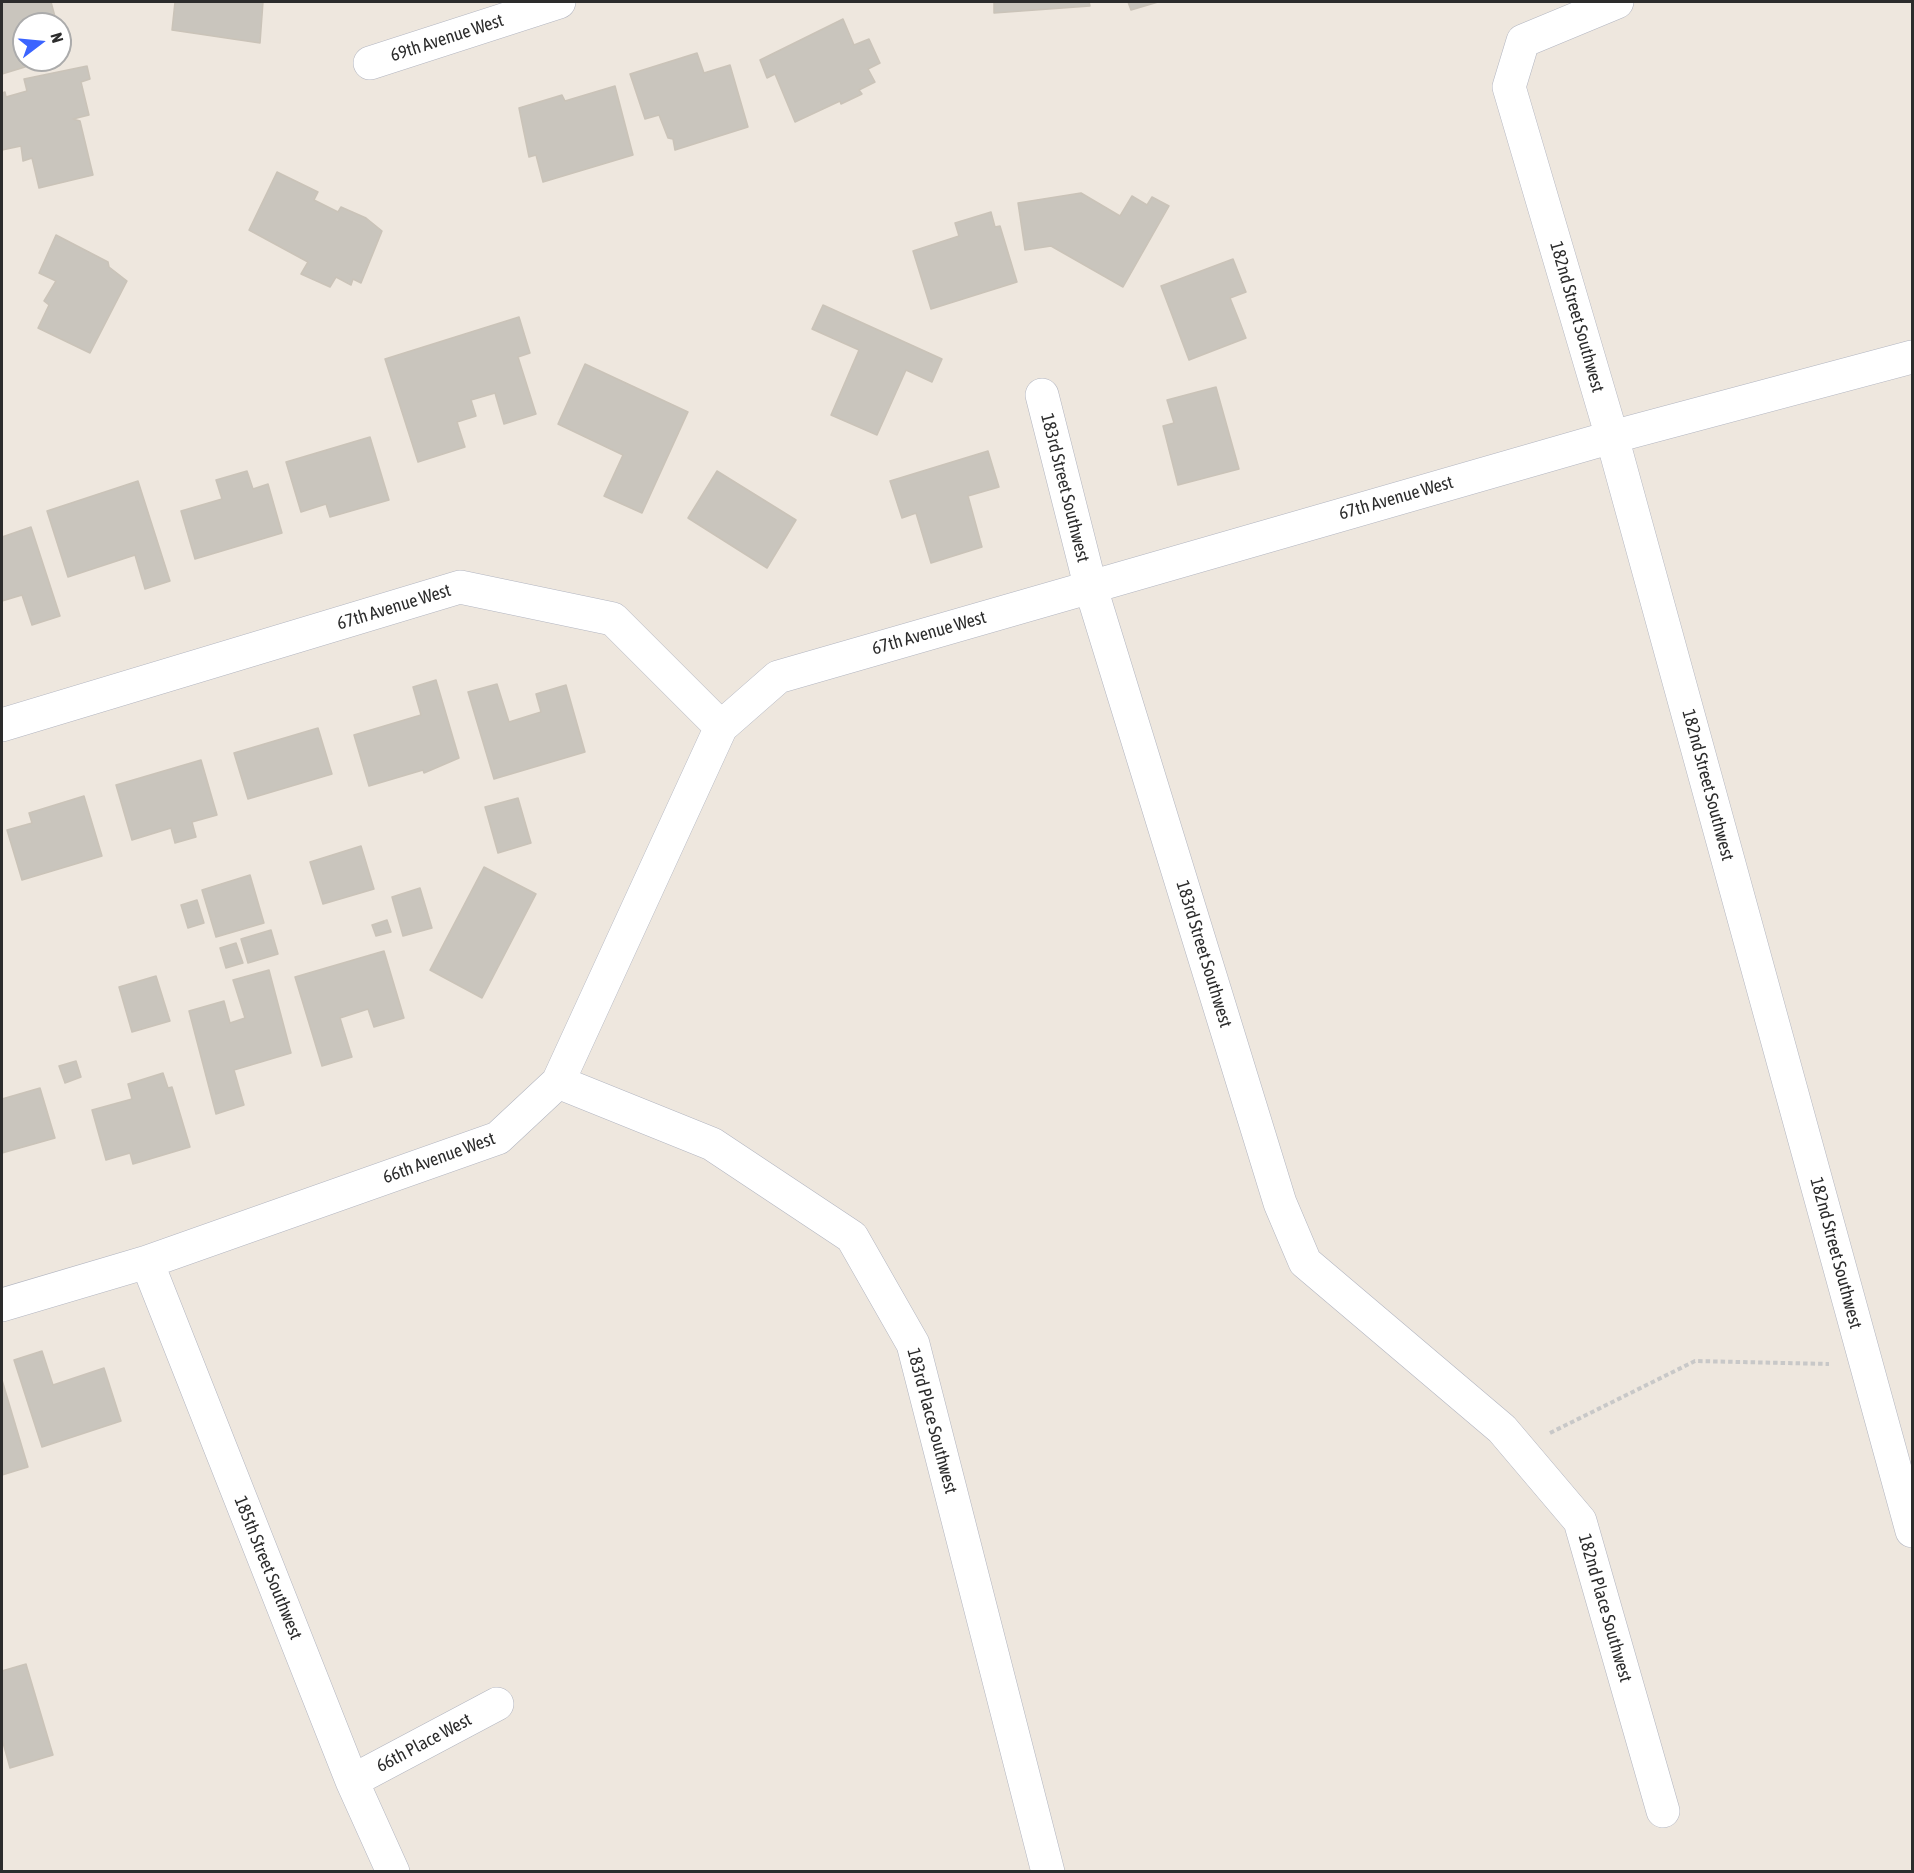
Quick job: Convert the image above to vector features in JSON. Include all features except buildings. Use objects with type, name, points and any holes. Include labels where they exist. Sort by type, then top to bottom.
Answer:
[{"type":"street","name":"69th Avenue West","points":[[370,63],[559,2]]},
{"type":"street","name":"182nd Street Southwest","points":[[1617,2],[1523,41],[1509,87],[1612,437],[1912,1531]]},
{"type":"street","name":"67th Avenue West","points":[[2,725],[460,587],[613,619],[721,727],[778,677],[1090,585],[1612,437],[1912,357]]},
{"type":"street","name":"183rd Street Southwest","points":[[1042,395],[1090,585],[1280,1203],[1305,1262],[1510,1438]]},
{"type":"street","name":"66th Avenue West","points":[[2,1305],[147,1262],[498,1138],[558,1083],[721,727]]},
{"type":"street","name":"183rd Place Southwest","points":[[558,1083],[712,1144],[852,1237],[913,1344],[1048,1872]]},
{"type":"street","name":"185th Street Southwest","points":[[147,1262],[352,1781],[393,1872]]},
{"type":"street","name":"182nd Place Southwest","points":[[1510,1438],[1580,1521],[1663,1811]]},
{"type":"street","name":"66th Place West","points":[[352,1781],[497,1704]]},
{"type":"path","points":[[1510,1438],[1695,1361],[1828,1365],[1863,1352]]}]
